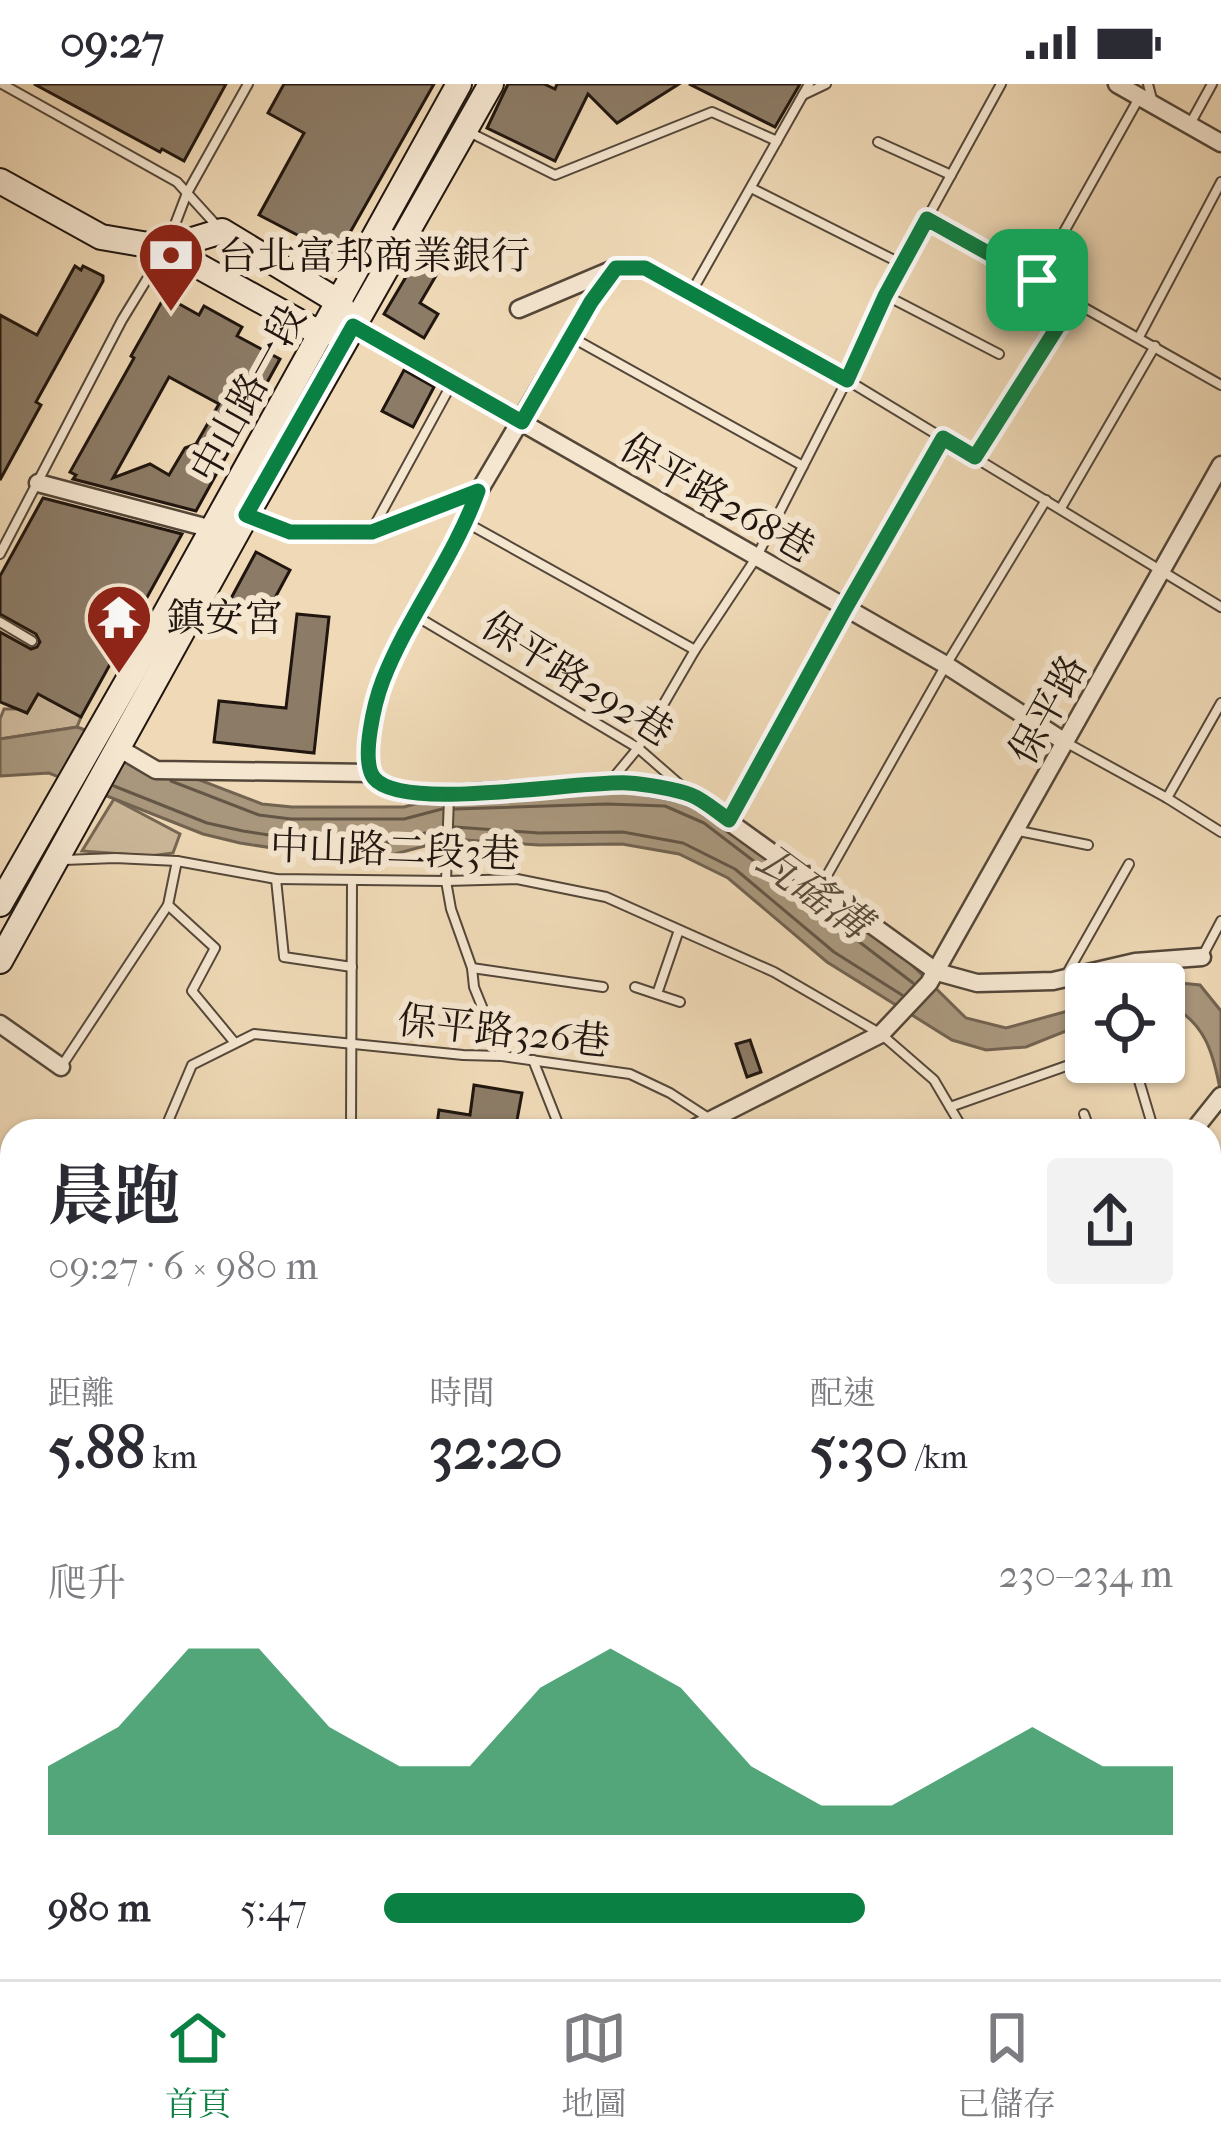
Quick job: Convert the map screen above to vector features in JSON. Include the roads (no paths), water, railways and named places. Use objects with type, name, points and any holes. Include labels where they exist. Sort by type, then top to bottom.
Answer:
[{"type":"street","name":"中山路一段","points":[[105,742],[212,529],[459,84]]},
{"type":"street","name":"中山路一段","points":[[105,742],[246,515],[491,84]]},
{"type":"street","points":[[1117,84],[1146,95],[1221,143]]},
{"type":"street","points":[[0,181],[101,238],[166,248],[320,334],[353,326],[339,302],[222,232],[166,248]]},
{"type":"street","points":[[518,309],[616,268]]},
{"type":"street","points":[[591,302],[478,491],[467,523],[414,615],[383,681],[372,720],[371,773],[388,789],[403,793],[628,783],[692,795]]},
{"type":"street","name":"保平路268巷","points":[[353,326],[946,665],[1065,742]]},
{"type":"street","name":"保平路","points":[[886,1029],[933,977],[1221,465]]},
{"type":"street","points":[[38,484],[212,529]]},
{"type":"street","points":[[105,742],[156,770],[371,773]]},
{"type":"street","points":[[0,904],[46,823],[105,742]]},
{"type":"street","points":[[0,961],[62,850],[105,742]]},
{"type":"street","name":"保平路292巷","points":[[692,795],[820,887],[933,977]]},
{"type":"street","points":[[933,977],[977,983],[1064,978],[1135,962],[1202,956]]},
{"type":"street","points":[[0,1024],[61,1067]]},
{"type":"street","points":[[726,1119],[886,1029]]},
{"type":"lane","points":[[2,84],[177,182],[222,232]]},
{"type":"lane","points":[[0,554],[122,320],[166,248],[187,193],[248,84]]},
{"type":"lane","points":[[691,293],[809,84]]},
{"type":"lane","points":[[802,96],[826,84]]},
{"type":"lane","points":[[608,784],[638,748],[694,650],[756,558],[885,296],[1001,84]]},
{"type":"lane","points":[[1190,125],[1212,84]]},
{"type":"lane","points":[[1037,280],[1146,95]]},
{"type":"lane","points":[[465,130],[555,176],[712,112],[777,141]]},
{"type":"lane","points":[[878,142],[951,175]]},
{"type":"lane","points":[[1139,337],[1221,182]]},
{"type":"lane","points":[[751,188],[902,264]]},
{"type":"lane","points":[[927,219],[1221,385]]},
{"type":"lane","points":[[591,302],[616,268],[645,268],[847,380],[1221,607]]},
{"type":"lane","points":[[885,296],[999,354]]},
{"type":"lane","points":[[975,457],[1074,301]]},
{"type":"lane","points":[[570,336],[803,466]]},
{"type":"lane","points":[[1060,508],[1155,346]]},
{"type":"lane","points":[[372,532],[453,382]]},
{"type":"lane","points":[[729,820],[943,438]]},
{"type":"lane","points":[[246,515],[290,532],[372,532],[478,491]]},
{"type":"lane","points":[[820,887],[1046,500]]},
{"type":"lane","points":[[467,523],[694,650]]},
{"type":"lane","name":"保平路292巷","points":[[414,615],[638,748],[692,795]]},
{"type":"lane","points":[[0,622],[32,641]]},
{"type":"lane","points":[[1167,798],[1221,704]]},
{"type":"lane","points":[[1065,742],[1221,832]]},
{"type":"lane","points":[[449,794],[446,881],[451,909],[474,987],[502,1056]]},
{"type":"lane","points":[[1017,831],[1088,844]]},
{"type":"lane","name":"中山路二段3巷","points":[[20,869],[62,850],[177,861],[276,879],[517,879],[606,897],[774,972],[886,1029],[934,1080],[957,1119]]},
{"type":"lane","points":[[61,1067],[168,905],[177,861]]},
{"type":"lane","points":[[1064,978],[1129,863]]},
{"type":"lane","points":[[276,879],[284,957],[352,968]]},
{"type":"lane","points":[[351,1119],[352,880]]},
{"type":"lane","points":[[168,905],[215,948],[192,991],[236,1043],[191,1065],[169,1119]]},
{"type":"lane","points":[[1202,956],[1221,921]]},
{"type":"lane","points":[[657,994],[680,930]]},
{"type":"lane","points":[[472,968],[603,987]]},
{"type":"lane","points":[[635,987],[680,1002]]},
{"type":"lane","name":"保平路326巷","points":[[236,1043],[254,1034],[502,1056],[630,1074],[706,1119]]},
{"type":"lane","points":[[533,1060],[556,1119]]},
{"type":"lane","points":[[950,1107],[1065,1066]]},
{"type":"lane","points":[[1140,1083],[1150,1119]]},
{"type":"lane","points":[[1084,1114],[1086,1119]]},
{"type":"water","name":"瓦磘溝","points":[[77,727],[262,804],[292,807],[404,807],[441,797],[669,795],[710,812],[909,962],[966,1018],[1006,1028],[1065,1012],[1065,1031],[1026,1047],[986,1050],[952,1040],[827,962],[728,878],[679,854],[622,844],[451,839],[365,862],[240,843],[203,834],[49,773],[0,776],[0,739]]},
{"type":"water","points":[[1185,984],[1200,985],[1221,1011],[1221,1095],[1205,1040],[1185,1015]]},
{"type":"place","name":"台北富邦商業銀行","points":[[171,314]]},
{"type":"place","name":"鎮安宮","points":[[119,676]]}]
